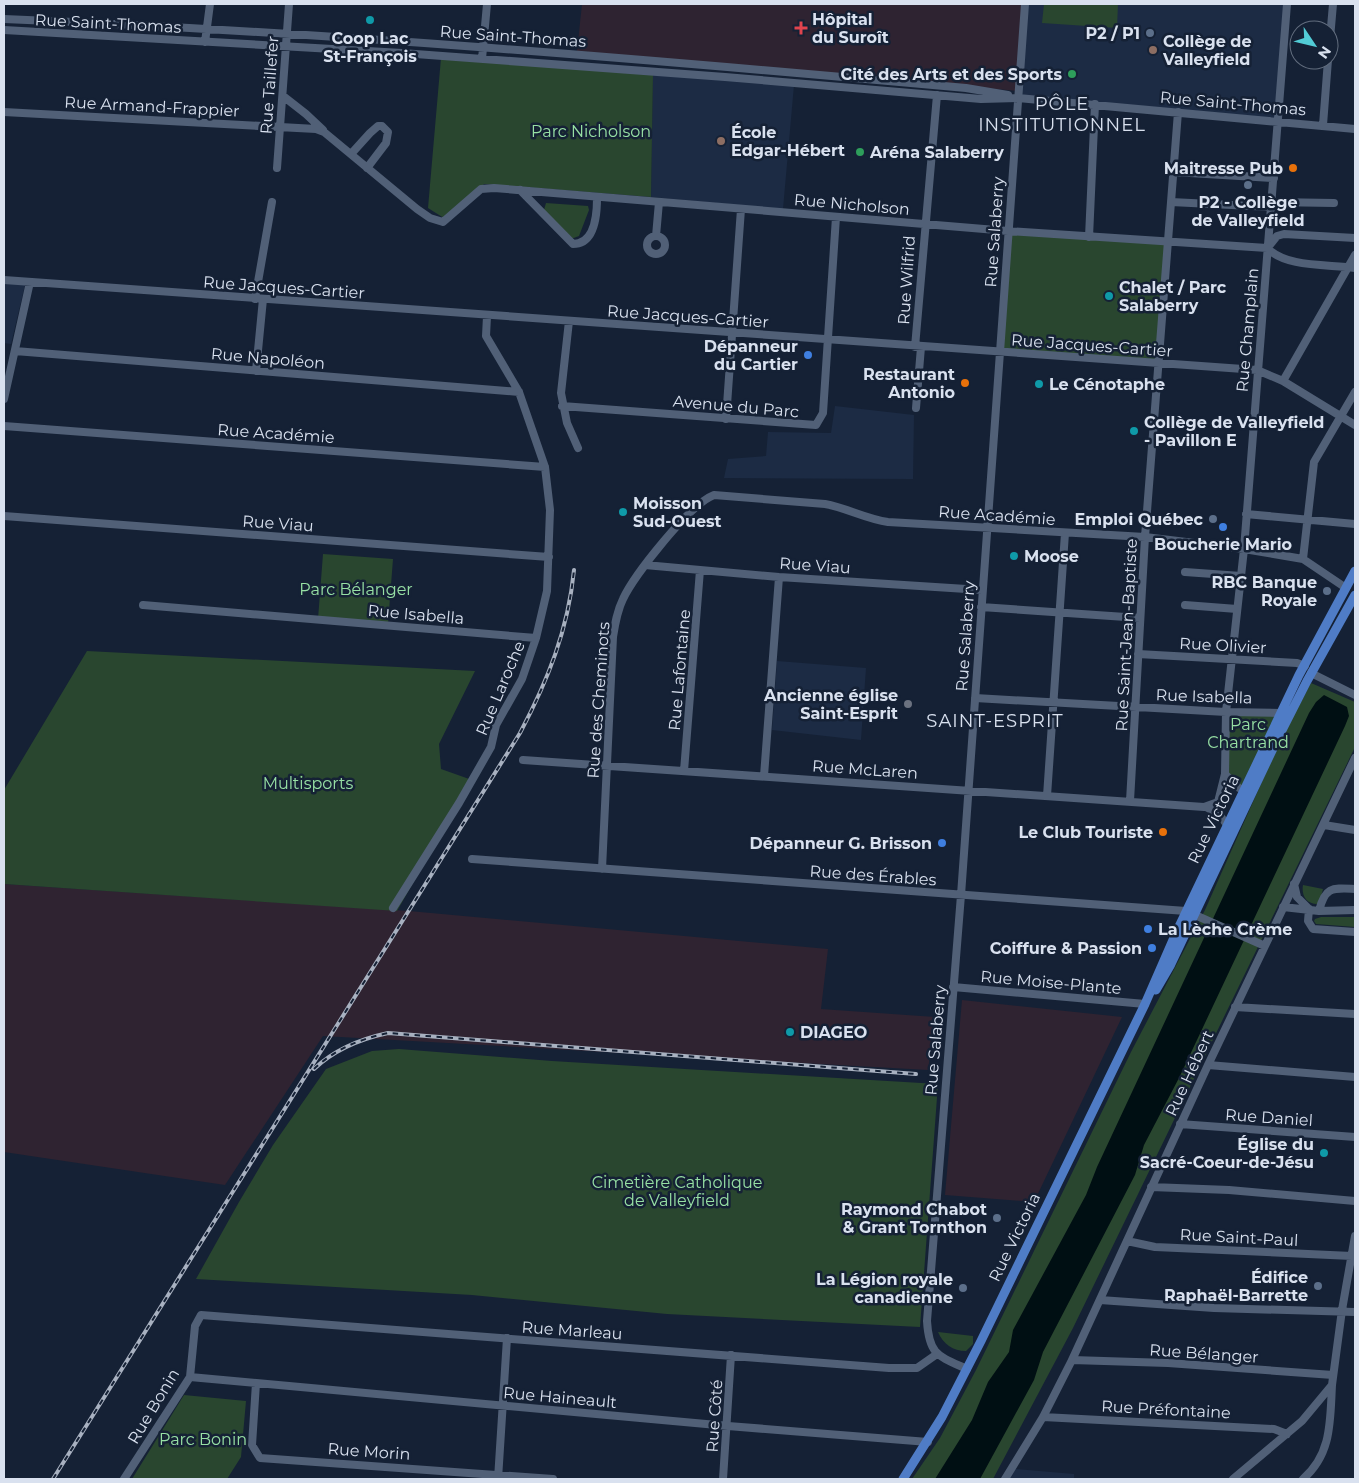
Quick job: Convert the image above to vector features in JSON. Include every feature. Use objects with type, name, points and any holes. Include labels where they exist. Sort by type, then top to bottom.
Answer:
[{"type":"main road","name":"Rue Victoria","points":[[1190,913],[1227,826],[1248,793],[1282,713],[1355,571]]},
{"type":"main road","points":[[1346,588],[1355,594]]},
{"type":"main road","name":"Rue Victoria","points":[[903,1479],[928,1442],[967,1369],[1248,793],[1355,594]]},
{"type":"street","points":[[205,42],[210,4]]},
{"type":"street","name":"Rue Taillefer","points":[[277,168],[289,4]]},
{"type":"street","points":[[482,59],[487,4]]},
{"type":"street","name":"Rue Salaberry","points":[[937,1354],[931,1347],[928,1339],[928,1315],[969,790],[986,528],[1025,4]]},
{"type":"street","name":"Rue Champlain","points":[[1225,774],[1226,712],[1244,549],[1287,4]]},
{"type":"street","points":[[1332,20],[1333,4]]},
{"type":"street","name":"Rue Saint-Thomas","points":[[4,18],[287,34],[329,34],[958,87],[1018,98],[1278,120],[1355,129]]},
{"type":"street","name":"Rue Saint-Thomas","points":[[4,30],[482,59],[981,99],[1018,98]]},
{"type":"street","points":[[652,72],[654,61]]},
{"type":"street","points":[[1323,125],[1327,70]]},
{"type":"street","name":"Rue Wilfrid","points":[[916,408],[924,224],[937,95]]},
{"type":"street","points":[[283,96],[367,168],[386,143],[388,132],[382,126],[375,128],[351,154]]},
{"type":"street","points":[[1089,236],[1095,104]]},
{"type":"street","name":"Rue Armand-Frappier","points":[[4,112],[280,127],[324,132]]},
{"type":"street","name":"Rue Saint-Jean-Baptiste","points":[[1130,801],[1145,537],[1178,112]]},
{"type":"street","name":"Rue Nicholson","points":[[367,168],[430,218],[442,222],[447,220],[481,189],[520,190],[597,198],[1008,231],[1267,248],[1274,255],[1286,261],[1351,267]]},
{"type":"street","points":[[1174,172],[1274,178]]},
{"type":"street","points":[[520,190],[573,244],[585,240],[591,232],[595,223],[597,198]]},
{"type":"street","points":[[256,371],[259,299],[272,202]]},
{"type":"street","points":[[656,236],[659,202]]},
{"type":"street","points":[[1171,202],[1334,203]]},
{"type":"street","points":[[726,419],[742,209]]},
{"type":"street","name":"Avenue du Parc","points":[[562,406],[816,425],[823,412],[836,217]]},
{"type":"street","points":[[1267,248],[1277,236],[1284,234],[1355,238]]},
{"type":"street","points":[[1283,381],[1351,267],[1355,254]]},
{"type":"street","name":"Rue Jacques-Cartier","points":[[4,280],[999,353],[1258,370],[1283,381],[1355,425]]},
{"type":"street","points":[[4,399],[30,282]]},
{"type":"street","name":"Rue Laroche","points":[[393,908],[459,803],[490,746],[496,725],[522,679],[536,638],[548,591],[550,510],[545,467],[518,392],[486,336],[487,316]]},
{"type":"street","points":[[569,322],[561,382],[562,406],[578,448]]},
{"type":"street","name":"Rue Napoléon","points":[[15,351],[518,392]]},
{"type":"street","points":[[1303,559],[1314,462],[1355,392]]},
{"type":"street","name":"Rue Académie","points":[[4,426],[545,467]]},
{"type":"street","name":"Rue Académie","points":[[701,502],[714,495],[825,504],[838,506],[876,520],[1145,537],[1244,549],[1303,559],[1346,588]]},
{"type":"street","name":"Rue des Cheminots","points":[[602,869],[613,637],[616,619],[623,599],[645,565],[701,502]]},
{"type":"street","points":[[1246,514],[1309,518],[1355,524]]},
{"type":"street","name":"Rue Viau","points":[[4,516],[550,557]]},
{"type":"street","points":[[1047,796],[1065,533]]},
{"type":"street","name":"Rue Viau","points":[[645,565],[779,577],[982,590]]},
{"type":"street","name":"Rue Lafontaine","points":[[684,771],[700,570]]},
{"type":"street","points":[[1186,572],[1241,576]]},
{"type":"street","points":[[764,776],[779,577]]},
{"type":"street","name":"Rue Isabella","points":[[144,605],[536,638]]},
{"type":"street","points":[[1185,605],[1237,609]]},
{"type":"street","points":[[981,607],[1140,618]]},
{"type":"street","name":"Rue Olivier","points":[[1138,654],[1232,658],[1297,663],[1305,666]]},
{"type":"street","points":[[1311,674],[1355,695]]},
{"type":"street","name":"Rue Isabella","points":[[975,698],[1226,712],[1282,713]]},
{"type":"street","name":"Rue Hébert","points":[[1005,1479],[1043,1417],[1072,1360],[1235,1007],[1355,758]]},
{"type":"street","name":"Rue McLaren","points":[[523,760],[1204,806]]},
{"type":"street","points":[[1204,806],[1218,802],[1225,774],[1248,793]]},
{"type":"street","points":[[1204,806],[1219,814],[1227,826]]},
{"type":"street","points":[[1324,825],[1355,830]]},
{"type":"street","name":"Rue des Érables","points":[[472,859],[1190,913],[1264,946]]},
{"type":"street","points":[[1294,884],[1297,896],[1309,909],[1308,922],[1313,929],[1355,932]]},
{"type":"street","points":[[1319,910],[1326,892],[1333,888],[1355,889]]},
{"type":"street","points":[[1283,907],[1355,910]]},
{"type":"street","name":"Rue Moise-Plante","points":[[953,987],[1145,1004]]},
{"type":"street","points":[[1235,1007],[1355,1014]]},
{"type":"street","points":[[1208,1065],[1355,1077]]},
{"type":"street","name":"Rue Daniel","points":[[1180,1124],[1355,1137]]},
{"type":"street","points":[[1151,1188],[1229,1190],[1355,1201]]},
{"type":"street","points":[[1303,1479],[1316,1468],[1324,1453],[1342,1310],[1355,1236]]},
{"type":"street","name":"Rue Saint-Paul","points":[[1127,1241],[1155,1247],[1352,1256]]},
{"type":"street","points":[[1100,1300],[1214,1308],[1342,1310],[1355,1312]]},
{"type":"street","name":"Rue Marleau","points":[[201,1315],[910,1369],[917,1368],[937,1354]]},
{"type":"street","name":"Rue Bonin","points":[[124,1479],[190,1377],[196,1326],[201,1315]]},
{"type":"street","points":[[498,1477],[507,1338]]},
{"type":"street","points":[[937,1354],[967,1369]]},
{"type":"street","name":"Rue Côté","points":[[723,1479],[728,1426],[731,1356]]},
{"type":"street","name":"Rue Bélanger","points":[[1072,1360],[1168,1363],[1334,1375]]},
{"type":"street","name":"Rue Haineault","points":[[190,1377],[728,1426],[928,1442]]},
{"type":"street","name":"Rue Morin","points":[[256,1383],[252,1445],[260,1458],[498,1477],[554,1479]]},
{"type":"street","points":[[1233,1479],[1313,1410],[1332,1385]]},
{"type":"street","name":"Rue Préfontaine","points":[[1043,1417],[1274,1429],[1287,1434]]},
{"type":"shaded area","name":"Hôpital du Suroît","points":[[582,4],[1025,4],[1018,91],[577,51]]},
{"type":"shaded area","name":"Collège de Valleyfield","points":[[1027,4],[1285,4],[1276,118],[1020,95]]},
{"type":"shaded area","name":"École Edgar-Hébert","points":[[653,75],[794,85],[783,209],[651,197]]},
{"type":"shaded area","points":[[4,283],[25,285],[11,344],[4,343]]},
{"type":"shaded area","points":[[835,406],[914,415],[913,479],[724,478],[728,459],[766,456],[768,432],[831,433]]},
{"type":"shaded area","points":[[777,661],[866,668],[861,740],[772,730]]},
{"type":"shaded area","points":[[1324,695],[1347,707],[1349,716],[1345,726],[1180,1076],[1144,1145],[1135,1175],[1043,1352],[1034,1380],[980,1479],[935,1479],[972,1420],[988,1382],[1009,1352],[1013,1330],[1086,1195],[1097,1167],[1309,713],[1316,702]]},
{"type":"shaded area","points":[[4,884],[409,911],[828,949],[821,1009],[935,1017],[928,1070],[323,1036],[225,1185],[4,1152]]},
{"type":"shaded area","points":[[962,1000],[1122,1017],[1034,1202],[945,1195]]},
{"type":"shaded area","points":[[1015,1469],[1074,1474],[1074,1479],[1009,1479]]},
{"type":"green space","points":[[1044,4],[1118,4],[1117,28],[1042,23]]},
{"type":"green space","name":"Parc Nicholson","points":[[441,58],[653,75],[651,197],[484,184],[447,220],[428,208]]},
{"type":"green space","points":[[546,203],[588,206],[589,210],[579,236],[571,239],[544,210]]},
{"type":"green space","points":[[1008,231],[1168,242],[1159,364],[999,353]]},
{"type":"green space","name":"Parc Bélanger","points":[[323,554],[393,559],[388,624],[318,619]]},
{"type":"green space","name":"Multisports","points":[[87,651],[475,671],[439,744],[441,769],[472,780],[397,911],[4,884],[4,790]]},
{"type":"green space","points":[[1311,683],[1355,702],[1355,747],[1073,1328],[993,1479],[912,1479],[940,1438],[976,1370],[1131,1052],[1205,910],[1280,741]]},
{"type":"green space","name":"Parc Chartrand","points":[[1226,712],[1279,712],[1244,791],[1225,774]]},
{"type":"green space","points":[[1303,885],[1323,889],[1319,904],[1311,903],[1306,899],[1303,893]]},
{"type":"green space","points":[[1321,917],[1355,917],[1355,927],[1316,924],[1315,919]]},
{"type":"green space","name":"Cimetière Catholique de Valleyfield","points":[[399,1049],[552,1061],[938,1084],[920,1327],[667,1314],[472,1295],[196,1279],[273,1145],[326,1069],[372,1051]]},
{"type":"green space","points":[[938,1332],[973,1336],[973,1344],[966,1351],[957,1350],[946,1343]]},
{"type":"green space","name":"Parc Bonin","points":[[184,1395],[246,1401],[241,1457],[227,1479],[132,1479]]},
{"type":"railway","points":[[53,1479],[520,733],[548,674],[562,634],[574,570]]},
{"type":"railway","points":[[314,1069],[339,1050],[368,1038],[388,1033],[916,1074]]},
{"type":"place","name":"Coop Lac St-François","points":[[370,20]]},
{"type":"place","name":"Hôpital du Suroît","points":[[801,28]]},
{"type":"place","name":"P2 / P1","points":[[1150,33]]},
{"type":"place","name":"Collège de Valleyfield","points":[[1153,50]]},
{"type":"place","name":"Cité des Arts et des Sports","points":[[1072,74]]},
{"type":"place","name":"École Edgar-Hébert","points":[[721,141]]},
{"type":"place","name":"Aréna Salaberry","points":[[860,152]]},
{"type":"place","name":"Maitresse Pub","points":[[1293,168]]},
{"type":"place","name":"P2 - Collège de Valleyfield","points":[[1248,185]]},
{"type":"place","name":"Chalet / Parc Salaberry","points":[[1109,296]]},
{"type":"place","name":"Dépanneur du Cartier","points":[[808,355]]},
{"type":"place","name":"Restaurant Antonio","points":[[965,383]]},
{"type":"place","name":"Le Cénotaphe","points":[[1039,384]]},
{"type":"place","name":"Collège de Valleyfield - Pavillon E","points":[[1134,431]]},
{"type":"place","name":"Moisson Sud-Ouest","points":[[623,512]]},
{"type":"place","name":"Emploi Québec","points":[[1213,519]]},
{"type":"place","name":"Boucherie Mario","points":[[1223,527]]},
{"type":"place","name":"Moose","points":[[1014,556]]},
{"type":"place","name":"RBC Banque Royale","points":[[1327,591]]},
{"type":"place","name":"Ancienne église Saint-Esprit","points":[[908,704]]},
{"type":"place","name":"Le Club Touriste","points":[[1163,832]]},
{"type":"place","name":"Dépanneur G. Brisson","points":[[942,843]]},
{"type":"place","name":"La Lèche Crème","points":[[1148,929]]},
{"type":"place","name":"Coiffure & Passion","points":[[1152,948]]},
{"type":"place","name":"DIAGEO","points":[[790,1032]]},
{"type":"place","name":"Église du Sacré-Coeur-de-Jésu","points":[[1324,1153]]},
{"type":"place","name":"Raymond Chabot & Grant Tornthon","points":[[997,1218]]},
{"type":"place","name":"Édifice Raphaël-Barrette","points":[[1318,1286]]},
{"type":"place","name":"La Légion royale canadienne","points":[[963,1288]]},
{"type":"district","name":"PÔLE INSTITUTIONNEL","points":[[1062,114]]},
{"type":"district","name":"SAINT-ESPRIT","points":[[995,721]]}]
